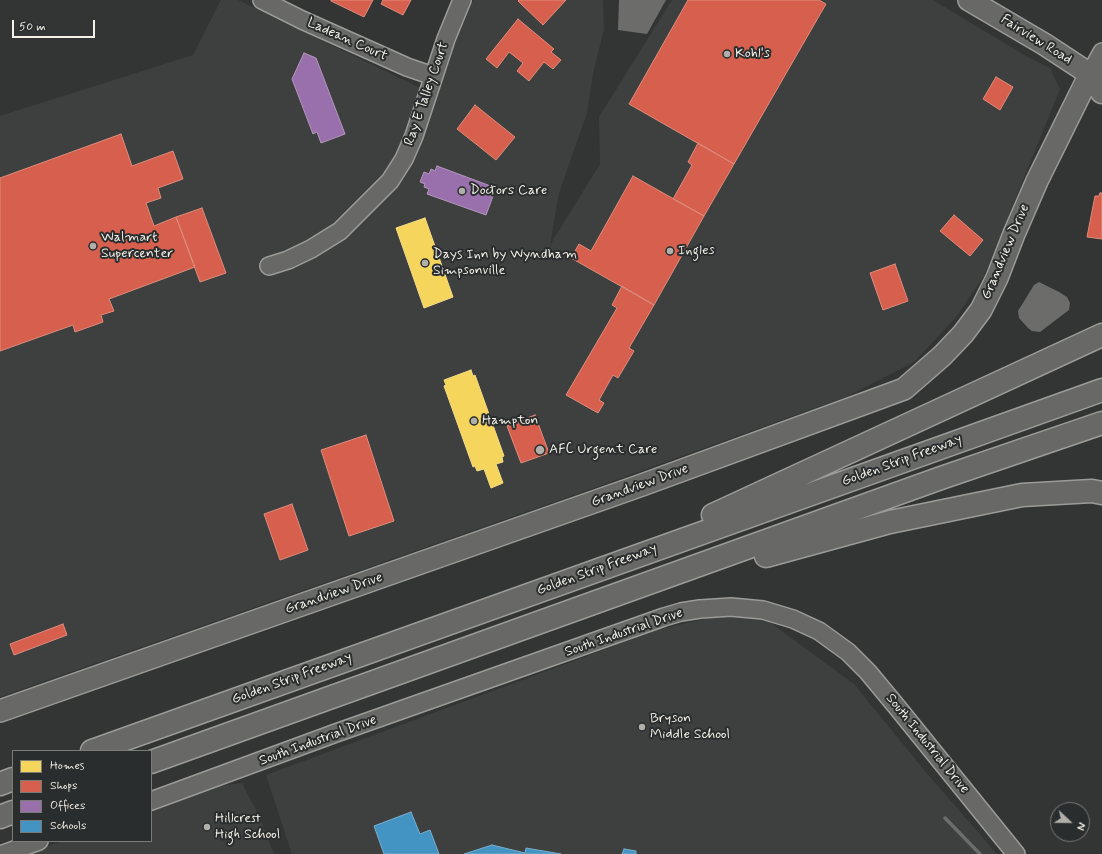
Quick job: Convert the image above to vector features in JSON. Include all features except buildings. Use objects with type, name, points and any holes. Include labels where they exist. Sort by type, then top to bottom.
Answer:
[{"type":"highway","points":[[1096,78],[1102,92]]},
{"type":"highway","points":[[588,573],[1102,335]]},
{"type":"highway","name":"Golden Strip Freeway","points":[[95,750],[1102,390]]},
{"type":"highway","points":[[152,762],[941,478],[1102,423]]},
{"type":"highway","points":[[596,603],[890,522],[1022,495],[1092,491],[1102,493]]},
{"type":"highway","points":[[0,784],[12,779]]},
{"type":"highway","points":[[0,817],[12,812]]},
{"type":"main road","name":"Fairview Road","points":[[969,0],[1021,30],[1096,78]]},
{"type":"main road","name":"Grandview Drive","points":[[0,711],[642,485],[904,389],[942,356],[963,334],[981,310],[998,278],[1014,234],[1037,181],[1096,78]]},
{"type":"street","name":"Ladean Court","points":[[262,0],[302,20],[407,67],[433,76]]},
{"type":"street","name":"Ray E Talley Court","points":[[269,266],[288,260],[311,249],[340,231],[386,186],[404,159],[414,136],[446,39],[462,0]]},
{"type":"street","name":"Grandview Drive","points":[[1096,78],[1102,52]]},
{"type":"street","name":"South Industrial Drive","points":[[152,801],[664,617],[700,609],[731,607],[763,610],[793,619],[819,631],[848,652],[868,672],[893,702],[1016,854]]},
{"type":"street","points":[[3,854],[36,842]]},
{"type":"shaded area","points":[[221,0],[238,0],[437,96],[448,61],[473,0],[603,0],[604,29],[593,74],[587,113],[559,193],[550,245],[600,164],[599,117],[672,0],[933,0],[1028,57],[1050,68],[1060,89],[984,276],[957,316],[914,362],[848,396],[594,488],[0,697],[0,116],[193,55]]},
{"type":"shaded area","points":[[619,0],[666,0],[647,34],[618,30]]},
{"type":"shaded area","points":[[1039,282],[1067,297],[1070,303],[1069,310],[1040,332],[1032,331],[1028,328],[1019,318],[1018,311],[1034,285]]},
{"type":"shaded area","name":"Bryson Middle School","points":[[721,615],[768,621],[854,684],[924,770],[997,854],[292,854],[266,775],[657,630]]},
{"type":"shaded area","name":"Hillcrest High School","points":[[242,783],[257,812],[274,854],[26,854],[60,842],[152,842],[152,810],[220,786]]},
{"type":"waterway","points":[[945,818],[980,854]]},
{"type":"place","name":"Kohl's","points":[[727,54]]},
{"type":"place","name":"Doctors Care","points":[[462,191]]},
{"type":"place","name":"Walmart Supercenter","points":[[93,246]]},
{"type":"place","name":"Ingles","points":[[670,251]]},
{"type":"place","name":"Days Inn by Wyndham Simpsonville","points":[[425,263]]},
{"type":"place","name":"Hampton","points":[[474,421]]},
{"type":"place","name":"AFC Urgent Care","points":[[540,450]]},
{"type":"place","name":"Bryson Middle School","points":[[642,727]]},
{"type":"place","name":"Hillcrest High School","points":[[207,827]]}]
